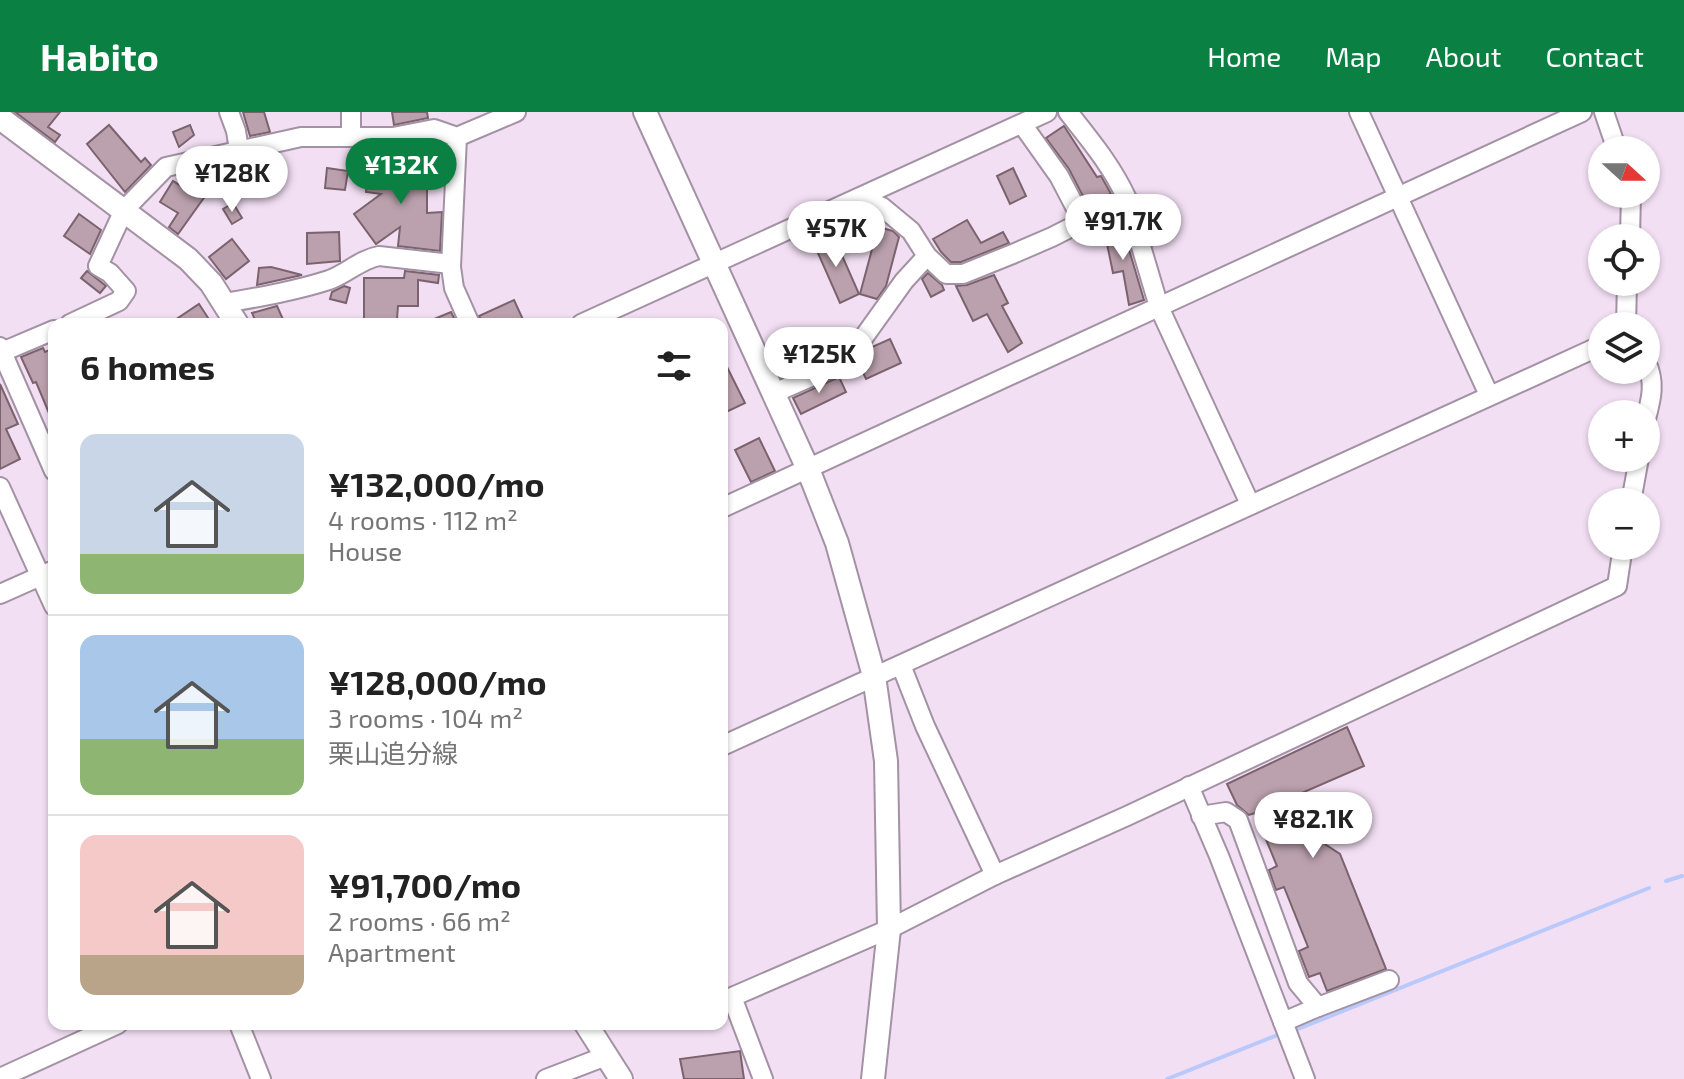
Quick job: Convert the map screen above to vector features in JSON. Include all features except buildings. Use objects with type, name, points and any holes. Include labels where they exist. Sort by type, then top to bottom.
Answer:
[{"type":"main road","points":[[645,112],[808,469],[837,543],[874,676],[886,761],[889,929],[873,1079]]},
{"type":"main road","points":[[0,118],[188,259],[211,283],[234,318]]},
{"type":"main road","points":[[590,1030],[621,1079]]},
{"type":"street","points":[[229,112],[239,150]]},
{"type":"street","points":[[351,112],[351,136]]},
{"type":"street","points":[[87,318],[119,301],[126,291],[110,273],[98,266],[124,210],[166,167],[301,137],[393,137],[434,129],[457,137],[516,112]]},
{"type":"street","points":[[594,318],[1047,112]]},
{"type":"street","points":[[1068,112],[1103,157],[1127,199],[1159,307],[1250,504]]},
{"type":"street","points":[[1359,112],[1489,395]]},
{"type":"street","points":[[728,505],[1582,112]]},
{"type":"street","points":[[1604,112],[1612,136]]},
{"type":"street","points":[[1022,124],[1059,176],[1083,222]]},
{"type":"street","points":[[457,137],[451,264],[454,288],[467,318]]},
{"type":"street","points":[[862,197],[882,207],[911,231],[927,256],[946,274],[963,274],[1052,237],[1127,199]]},
{"type":"street","points":[[774,393],[829,369],[851,355],[904,281],[927,256]]},
{"type":"street","points":[[225,303],[329,280],[371,257],[451,264]]},
{"type":"street","points":[[48,332],[1,350],[48,457]]},
{"type":"street","points":[[728,743],[1588,351]]},
{"type":"street","points":[[0,487],[47,573],[0,594]]},
{"type":"street","points":[[763,1079],[732,997],[889,929],[995,875],[1617,586],[1621,560]]},
{"type":"street","points":[[901,665],[925,726],[995,875]]},
{"type":"street","points":[[1189,786],[1305,1079]]},
{"type":"street","points":[[1201,816],[1226,812],[1238,820],[1298,983],[1318,1007]]},
{"type":"street","points":[[1283,1022],[1389,980]]},
{"type":"street","points":[[0,1078],[105,1030]]},
{"type":"street","points":[[241,1030],[261,1079]]},
{"type":"street","points":[[546,1079],[606,1056]]},
{"type":"waterway","points":[[1666,881],[1682,876]]},
{"type":"waterway","points":[[1293,1031],[1649,888]]},
{"type":"waterway","points":[[1167,1079],[1280,1034]]}]
